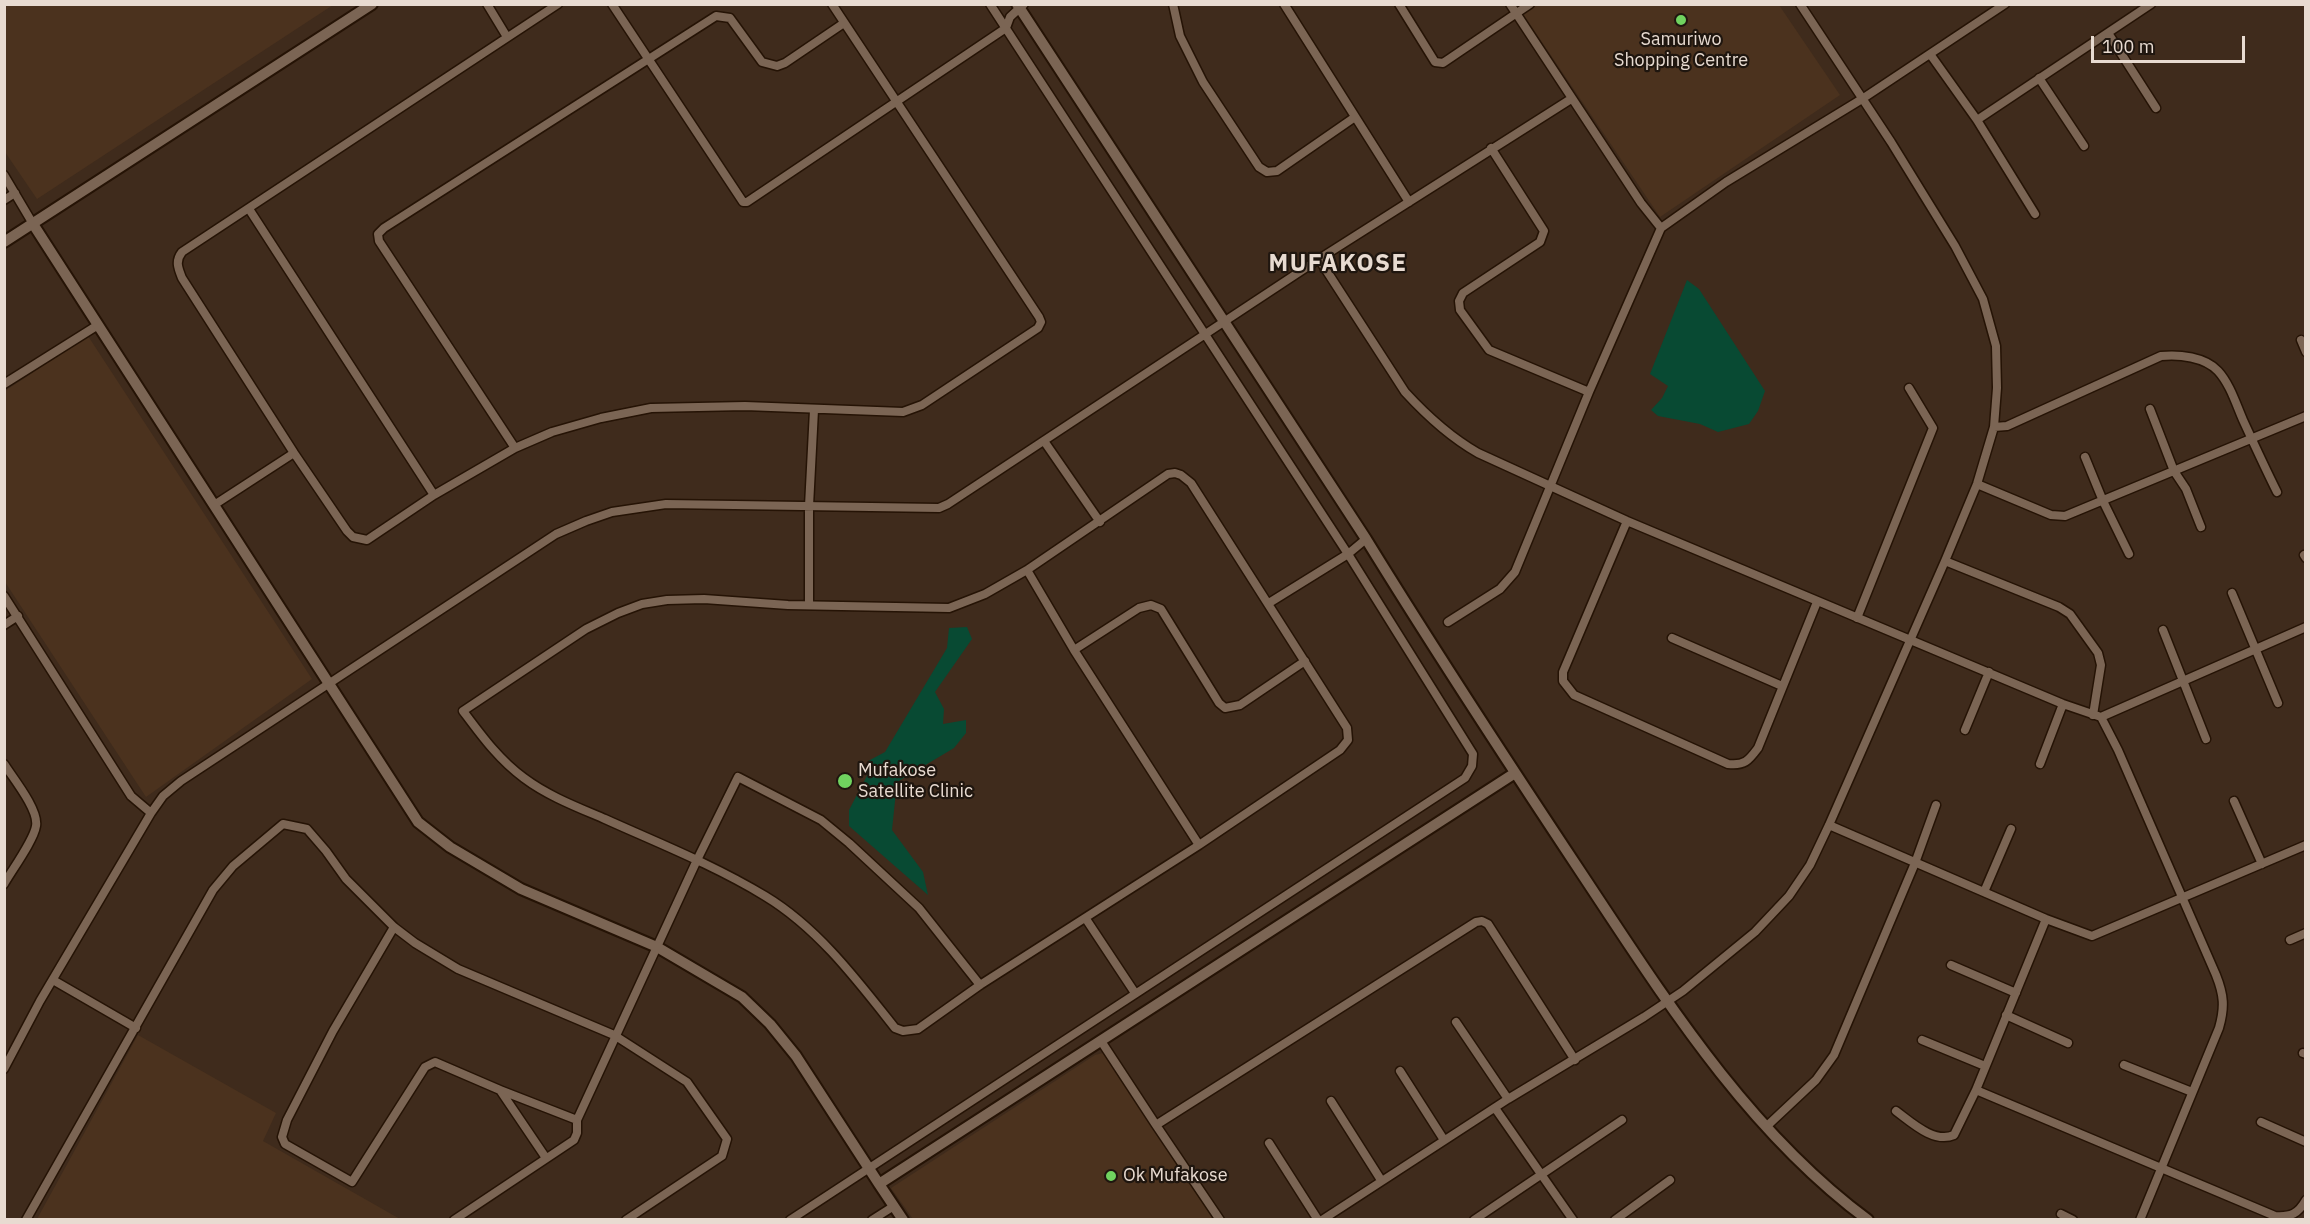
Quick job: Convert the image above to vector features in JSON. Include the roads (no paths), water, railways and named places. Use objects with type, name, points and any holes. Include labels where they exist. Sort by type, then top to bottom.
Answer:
[{"type":"street","points":[[4,242],[372,4]]},
{"type":"street","points":[[487,4],[507,37]]},
{"type":"street","points":[[558,4],[182,252],[177,260],[178,268],[294,453],[347,531],[358,539],[367,540],[434,495],[515,448],[552,432],[601,418],[651,408],[745,406],[896,413],[910,410],[1038,327],[1041,322],[832,4]]},
{"type":"street","points":[[612,4],[743,202],[747,202],[1006,28],[1010,17],[1020,6],[1515,773],[1701,1049],[1767,1126],[1814,1174],[1868,1220]]},
{"type":"street","points":[[790,1220],[1464,778],[1472,766],[1473,754],[1348,554],[990,4]]},
{"type":"street","points":[[1173,4],[1180,36],[1203,82],[1259,167],[1268,172],[1277,171],[1355,117]]},
{"type":"street","points":[[1284,4],[1408,202]]},
{"type":"street","points":[[1399,4],[1435,62],[1443,63],[1530,4]]},
{"type":"street","points":[[1510,4],[1641,203],[1661,228]]},
{"type":"street","points":[[1269,1143],[1320,1220],[1508,1099],[1575,1060],[1683,991],[1755,932],[1790,896],[1810,865],[1829,825],[1977,484],[1994,427],[1997,388],[1996,346],[1983,299],[1956,246],[1800,4]]},
{"type":"street","points":[[1448,622],[1500,589],[1509,581],[1520,562],[1589,392],[1661,228],[1726,182],[1862,99],[2005,4]]},
{"type":"street","points":[[1977,120],[2151,4]]},
{"type":"street","points":[[515,448],[380,241],[378,234],[716,16],[730,18],[762,62],[777,66],[844,23]]},
{"type":"street","points":[[2108,33],[2156,108]]},
{"type":"street","points":[[1930,54],[1977,120],[2035,214]]},
{"type":"street","points":[[2039,78],[2084,146]]},
{"type":"street","points":[[4,1069],[53,980],[163,796],[181,781],[328,683],[556,534],[612,512],[666,504],[939,508],[1319,259],[1571,99]]},
{"type":"street","points":[[1491,148],[1544,231],[1544,236],[1540,242],[1463,293],[1459,301],[1460,310],[1489,350],[1589,392]]},
{"type":"street","points":[[4,175],[33,224],[418,822],[450,847],[521,889],[657,947],[742,997],[770,1024],[796,1056],[903,1220]]},
{"type":"street","points":[[4,200],[15,193]]},
{"type":"street","points":[[249,209],[434,495]]},
{"type":"street","points":[[1319,259],[1405,392],[1458,442],[1468,448],[1627,521],[2063,704],[2097,716],[2183,682],[2306,627]]},
{"type":"street","points":[[4,384],[99,325]]},
{"type":"street","points":[[2301,340],[2306,352]]},
{"type":"street","points":[[1994,427],[2007,426],[2161,356],[2173,354],[2209,363],[2218,372],[2229,389],[2277,492]]},
{"type":"street","points":[[1857,618],[1933,428],[1909,388]]},
{"type":"street","points":[[2150,409],[2174,471],[2186,489],[2200,527]]},
{"type":"street","points":[[809,605],[808,506],[814,410]]},
{"type":"street","points":[[1977,484],[2051,515],[2065,516],[2306,416]]},
{"type":"street","points":[[1044,441],[1100,522]]},
{"type":"street","points":[[214,505],[294,453]]},
{"type":"street","points":[[2085,457],[2129,554]]},
{"type":"street","points":[[1168,474],[1181,475],[1191,483],[1347,728],[1349,734],[1345,746],[1199,845],[981,985],[918,1029],[903,1031],[896,1028],[849,969],[801,923],[767,897],[697,860],[549,795],[524,778],[496,754],[463,711],[586,629],[642,604],[667,600],[704,599],[809,605],[949,608],[985,594],[1027,570],[1100,522],[1168,474]]},
{"type":"street","points":[[1627,521],[1563,672],[1563,681],[1574,695],[1728,764],[1739,765],[1750,758],[1758,748],[1817,602]]},
{"type":"street","points":[[1269,603],[1348,554],[1366,539]]},
{"type":"street","points":[[1945,561],[2059,607],[2070,614],[2098,653],[2101,665],[2097,716],[2118,750],[2216,975],[2224,1000],[2224,1011],[2219,1028],[2140,1220]]},
{"type":"street","points":[[1027,570],[1074,650],[1199,845]]},
{"type":"street","points":[[2232,593],[2278,703]]},
{"type":"street","points":[[4,596],[131,796],[151,813]]},
{"type":"street","points":[[1074,650],[1139,608],[1150,605],[1161,609],[1219,703],[1225,708],[1240,705],[1305,662]]},
{"type":"street","points":[[4,625],[18,616]]},
{"type":"street","points":[[2163,630],[2206,739]]},
{"type":"street","points":[[1672,638],[1782,686]]},
{"type":"street","points":[[1965,730],[1989,672]]},
{"type":"street","points":[[2040,764],[2063,704]]},
{"type":"street","points":[[4,764],[34,811],[36,820],[34,833],[4,884]]},
{"type":"street","points":[[879,1184],[1515,773]]},
{"type":"street","points":[[454,1220],[574,1140],[577,1133],[577,1120],[614,1035],[738,777],[821,820],[849,843],[919,908],[981,985]]},
{"type":"street","points":[[2234,801],[2262,864]]},
{"type":"street","points":[[1767,1126],[1816,1080],[1834,1055],[1915,863],[1936,805]]},
{"type":"street","points":[[26,1220],[213,890],[233,866],[284,824],[307,829],[346,879],[394,927],[458,969],[614,1035],[687,1082],[727,1139],[722,1156],[626,1220]]},
{"type":"street","points":[[1829,825],[2046,919],[2092,936],[2306,845]]},
{"type":"street","points":[[1984,892],[2011,829]]},
{"type":"street","points":[[1086,919],[1135,993]]},
{"type":"street","points":[[1896,1111],[1926,1132],[1947,1138],[1954,1135],[1976,1090],[2046,919]]},
{"type":"street","points":[[1156,1125],[1476,922],[1482,921],[1488,924],[1575,1060]]},
{"type":"street","points":[[394,927],[333,1031],[288,1120],[282,1137],[285,1144],[352,1182],[425,1067],[435,1062],[577,1120]]},
{"type":"street","points":[[2290,940],[2306,933]]},
{"type":"street","points":[[1951,965],[2016,993]]},
{"type":"street","points":[[53,980],[136,1028]]},
{"type":"street","points":[[2006,1015],[2068,1043]]},
{"type":"street","points":[[1456,1022],[1508,1099]]},
{"type":"street","points":[[1922,1040],[1985,1066]]},
{"type":"street","points":[[1101,1041],[1220,1220]]},
{"type":"street","points":[[2124,1065],[2192,1092]]},
{"type":"street","points":[[1400,1071],[1444,1140]]},
{"type":"street","points":[[500,1090],[546,1158]]},
{"type":"street","points":[[1976,1090],[2276,1216],[2288,1217],[2295,1214],[2306,1200]]},
{"type":"street","points":[[1331,1101],[1382,1180]]},
{"type":"street","points":[[1495,1108],[1573,1220]]},
{"type":"street","points":[[1474,1220],[1622,1120]]},
{"type":"street","points":[[2261,1122],[2306,1142]]},
{"type":"street","points":[[1615,1220],[1670,1180]]},
{"type":"street","points":[[872,1220],[894,1206]]},
{"type":"street","points":[[2061,1214],[2073,1220]]},
{"type":"place","name":"Samuriwo Shopping Centre","points":[[1681,20]]},
{"type":"place","name":"Mufakose Satellite Clinic","points":[[845,781]]},
{"type":"place","name":"Ok Mufakose","points":[[1111,1176]]},
{"type":"district","name":"MUFAKOSE","points":[[1338,264]]}]
